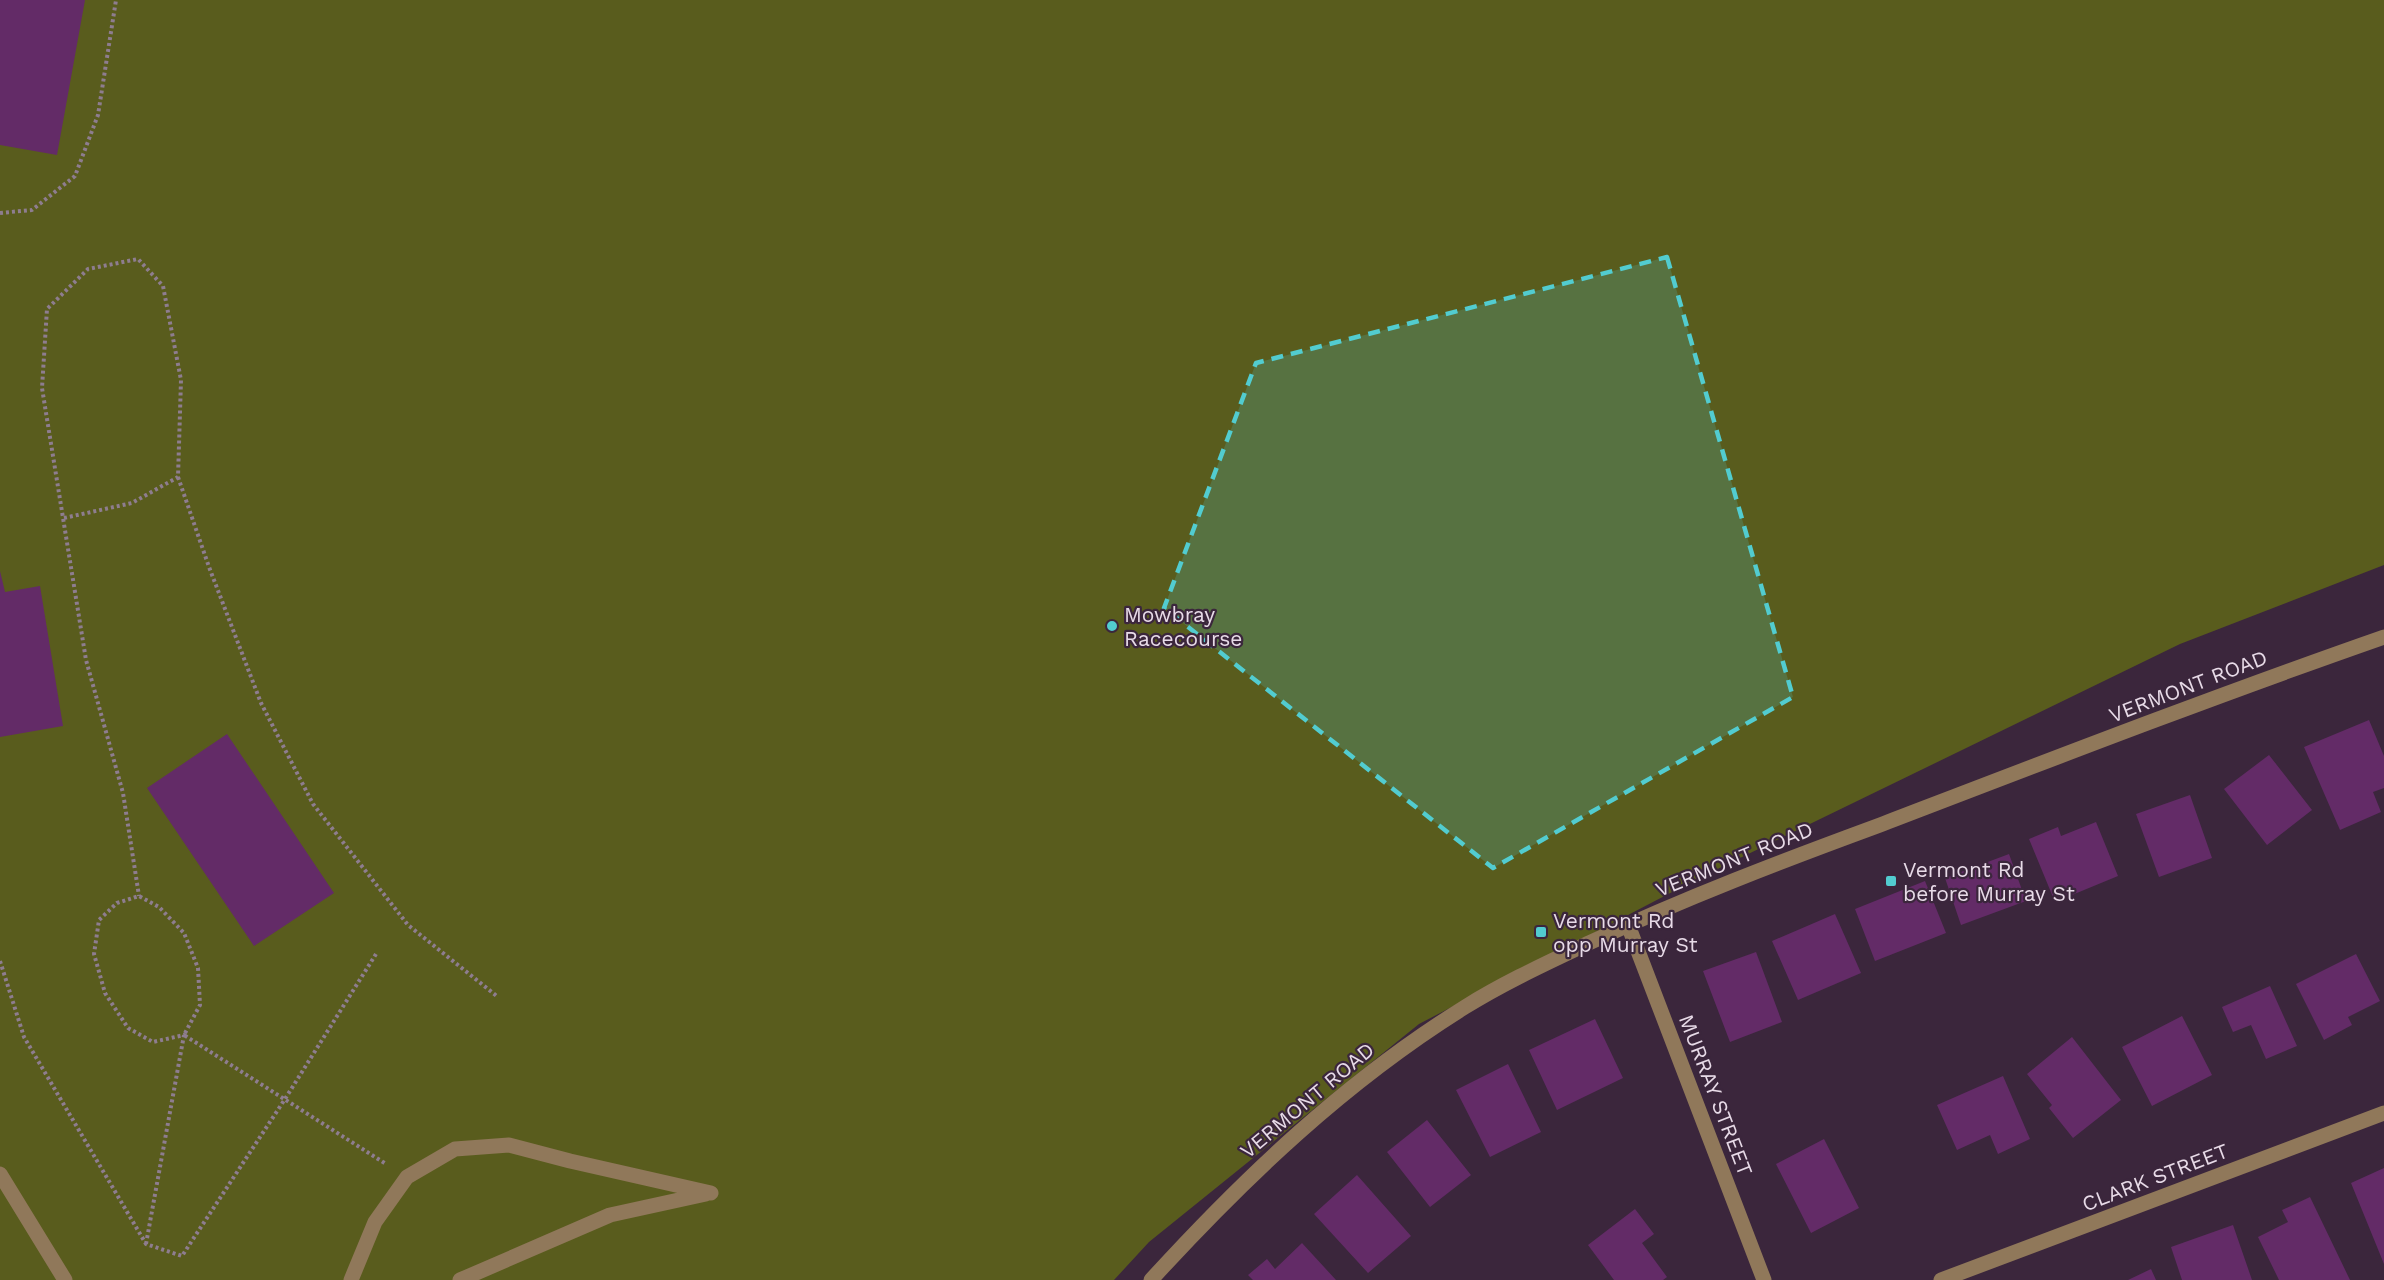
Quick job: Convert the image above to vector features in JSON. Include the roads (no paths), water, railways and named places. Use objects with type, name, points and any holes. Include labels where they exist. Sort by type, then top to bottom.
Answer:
[{"type":"street","name":"VERMONT ROAD","points":[[1151,1280],[1233,1191],[1310,1122],[1391,1056],[1477,1000],[1546,963],[1628,925],[1757,871],[2254,683],[2384,637]]},
{"type":"street","name":"MURRAY STREET","points":[[1628,925],[1764,1280]]},
{"type":"street","name":"CLARK STREET","points":[[1941,1280],[2384,1113]]},
{"type":"street","points":[[351,1280],[375,1222],[407,1177],[455,1149],[509,1145],[711,1193],[610,1215],[460,1280]]},
{"type":"street","points":[[0,1174],[65,1280]]},
{"type":"place","name":"Mowbray Racecourse","points":[[1112,626]]},
{"type":"place","name":"Vermont Rd before Murray St","points":[[1891,881]]},
{"type":"place","name":"Vermont Rd opp Murray St","points":[[1541,932]]}]
